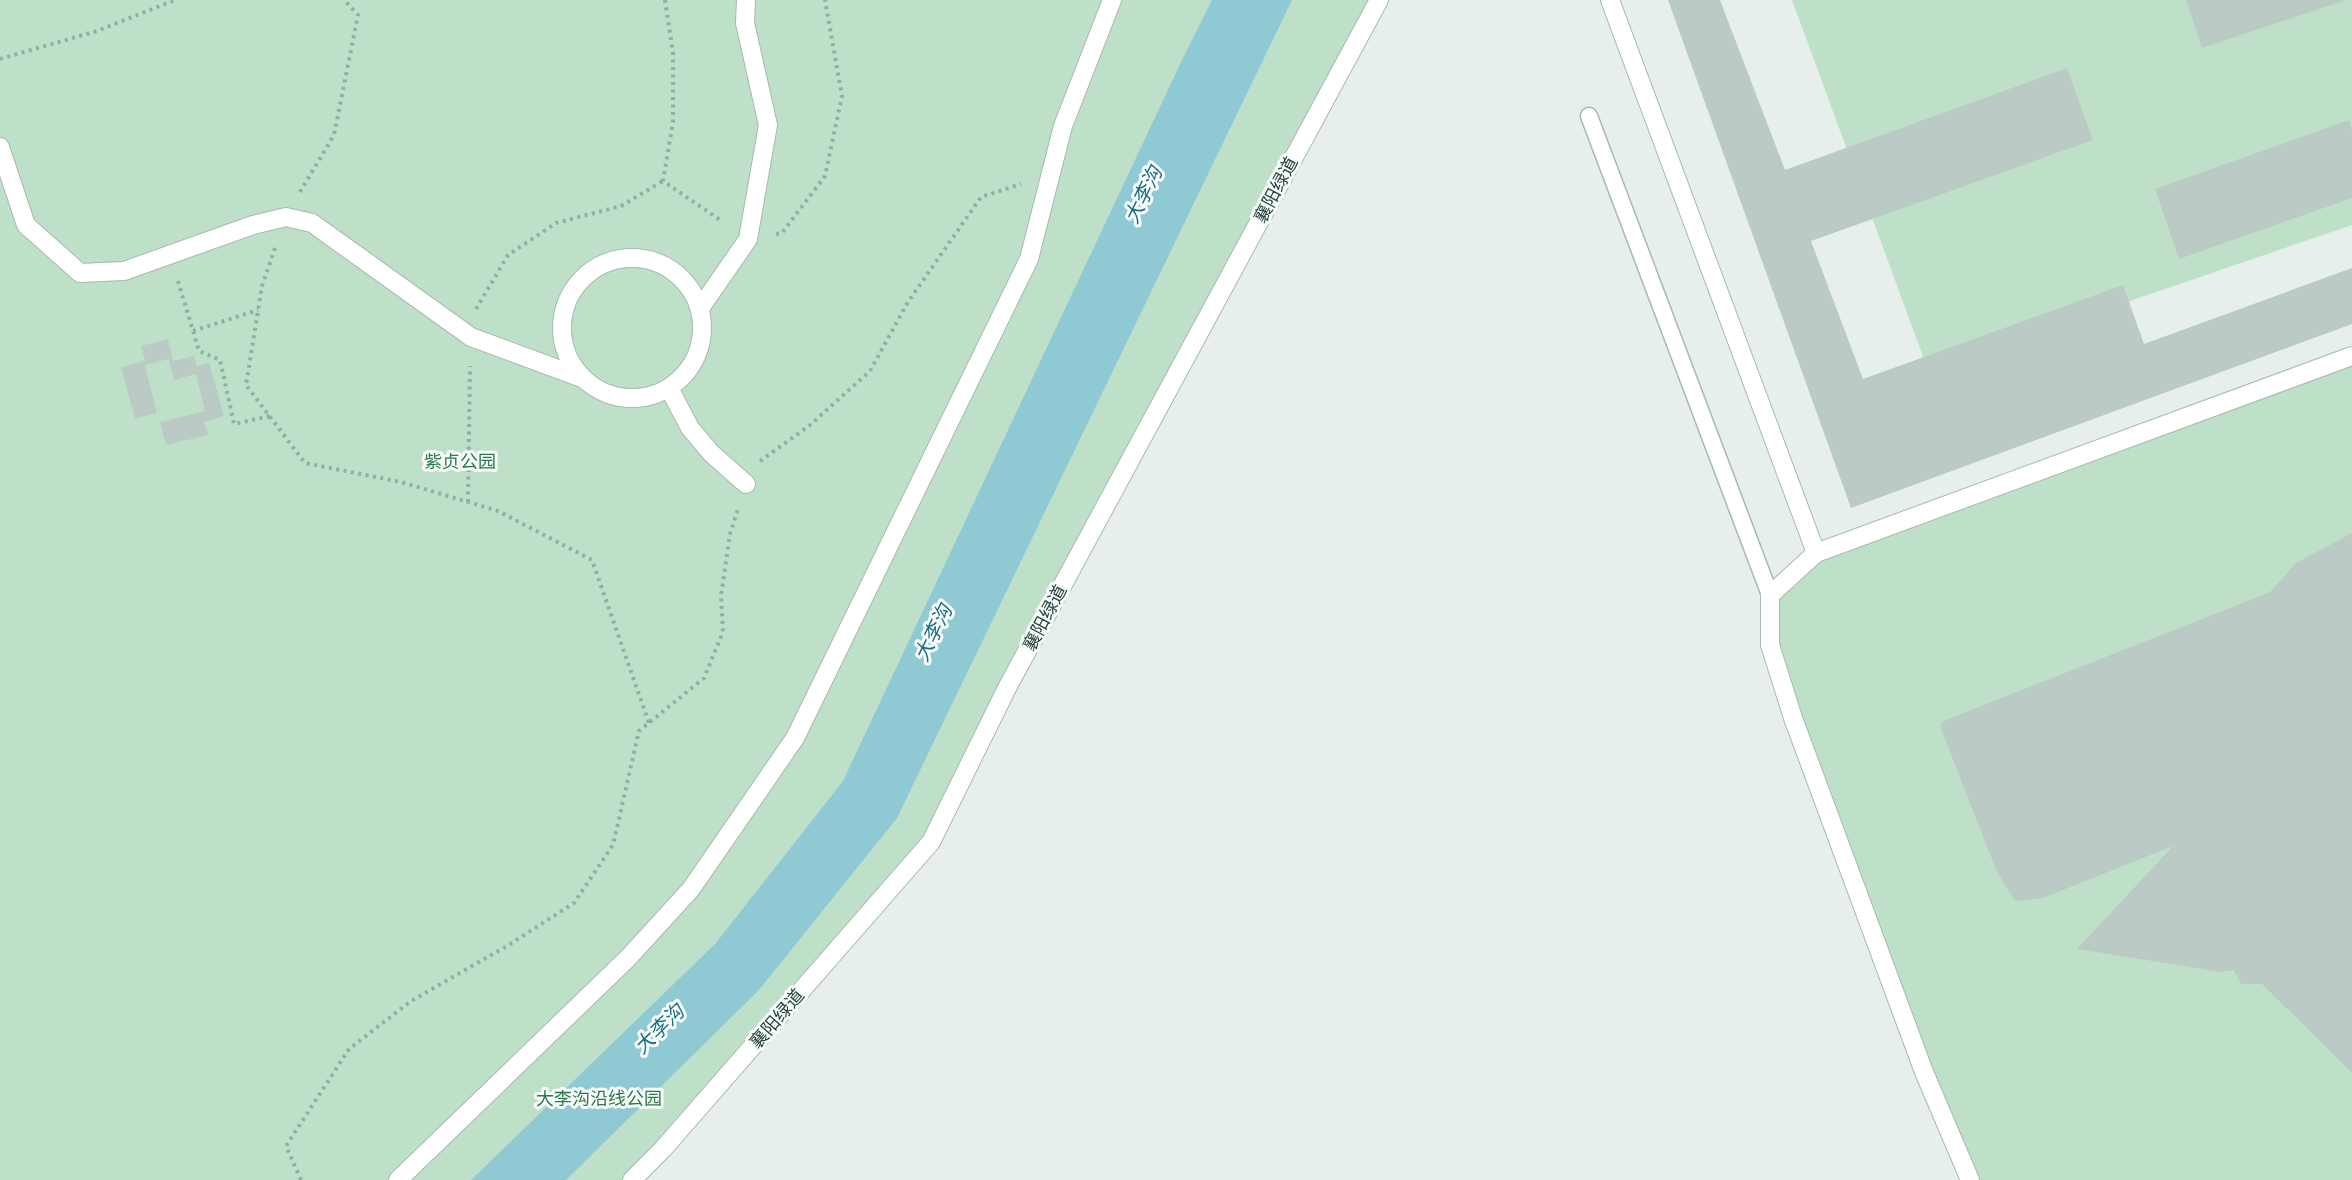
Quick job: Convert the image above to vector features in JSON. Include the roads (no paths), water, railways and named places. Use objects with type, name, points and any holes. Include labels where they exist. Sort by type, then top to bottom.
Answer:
[{"type":"street","points":[[700,307],[748,239],[768,126],[745,23],[746,0]]},
{"type":"street","points":[[398,1180],[628,958],[691,889],[795,738],[1029,259],[1063,126],[1112,0]]},
{"type":"street","name":"襄阳绿道","points":[[632,1180],[663,1149],[931,842],[1007,688],[1379,0]]},
{"type":"street","points":[[1610,0],[1816,553]]},
{"type":"street","points":[[0,147],[26,225],[80,273],[124,271],[253,225],[286,217],[312,223],[471,337],[582,378],[601,392],[623,398],[647,397],[669,388],[687,373],[698,353],[703,330],[700,307],[690,286],[673,270],[652,260],[629,257],[606,262],[586,274],[571,292],[563,314],[562,337],[568,359],[582,378]]},
{"type":"street","points":[[1970,1180],[1924,1072],[1793,718],[1770,645],[1770,595],[1816,553],[2352,356]]},
{"type":"street","points":[[669,388],[690,428],[711,453],[746,484]]},
{"type":"lane","points":[[1589,116],[1770,595]]},
{"type":"water","name":"大李沟","points":[[1212,0],[1292,0],[897,818],[759,990],[566,1180],[471,1180],[715,944],[843,781]]},
{"type":"park label","name":"紫贞公园","points":[[460,462]]},
{"type":"park label","name":"大李沟沿线公园","points":[[599,1099]]}]
